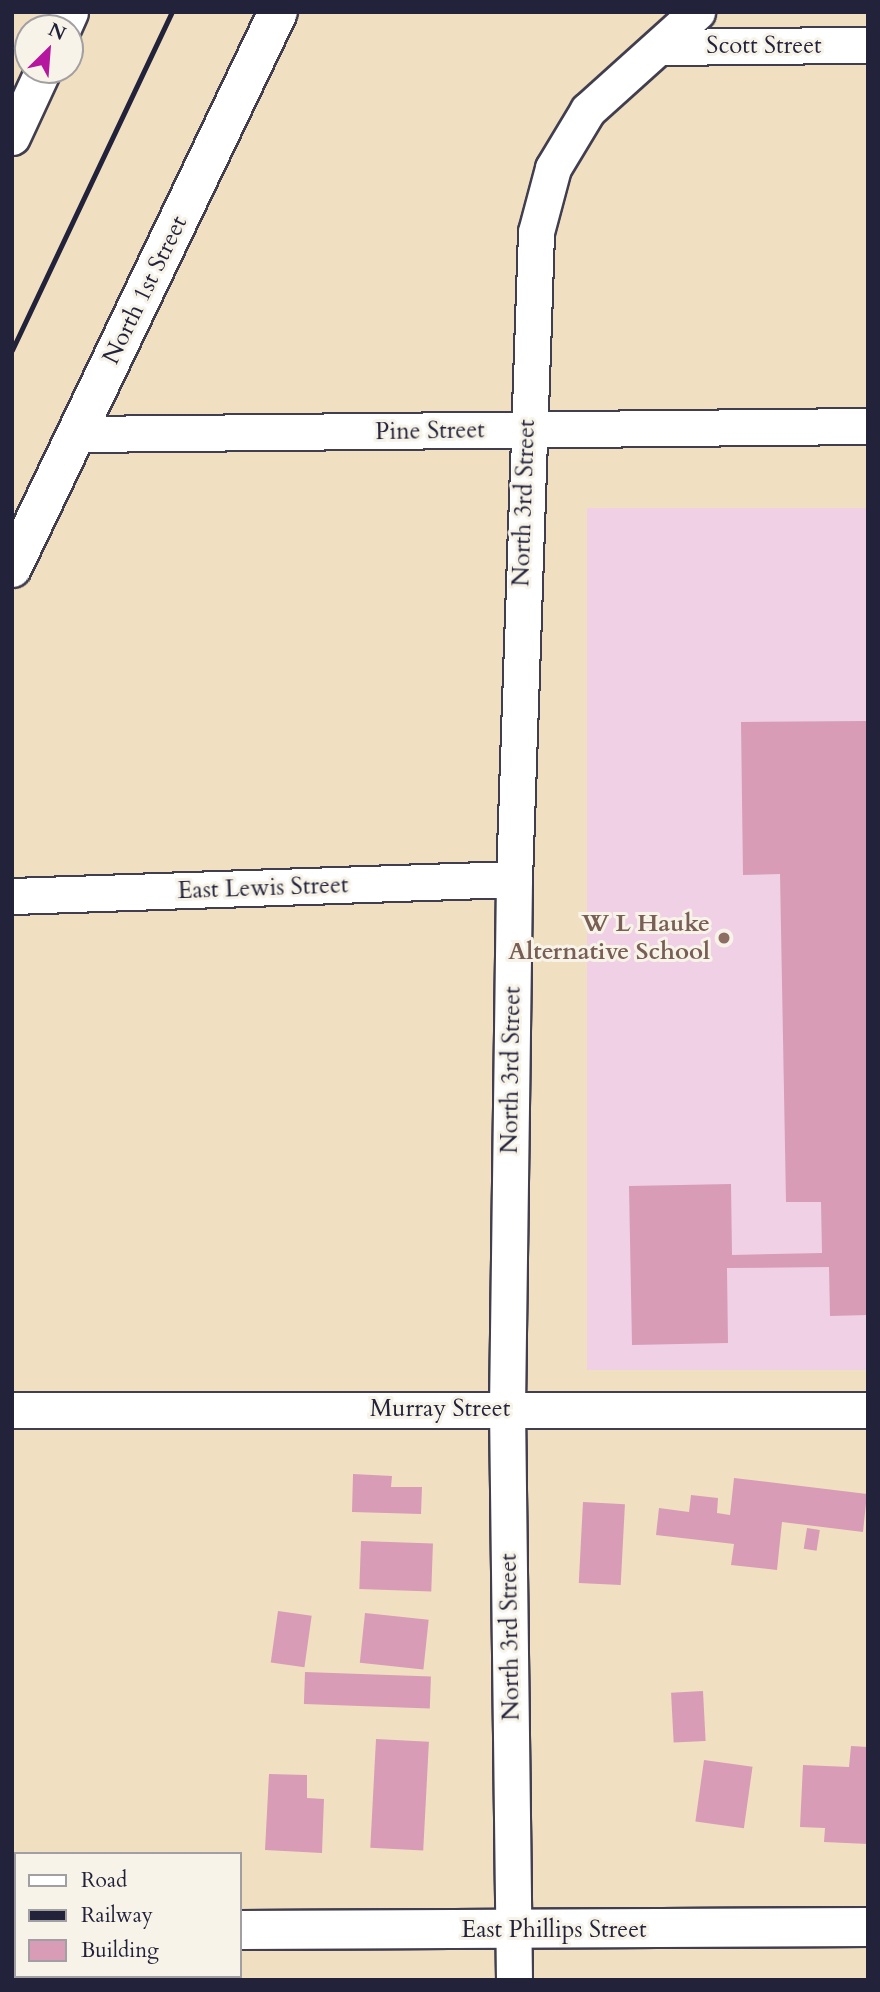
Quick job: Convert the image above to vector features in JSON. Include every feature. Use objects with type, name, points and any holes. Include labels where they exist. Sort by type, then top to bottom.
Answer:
[{"type":"main road","name":"North 1st Street","points":[[12,568],[278,12]]},
{"type":"main road","name":"East Phillips Street","points":[[242,1930],[868,1927]]},
{"type":"street","name":"North 3rd Street","points":[[514,1980],[507,1408],[514,879],[526,430],[536,232],[553,168],[588,110],[697,12]]},
{"type":"street","name":"Scott Street","points":[[660,47],[868,45]]},
{"type":"street","points":[[12,137],[37,84]]},
{"type":"street","name":"Pine Street","points":[[77,434],[868,426]]},
{"type":"street","name":"East Lewis Street","points":[[12,896],[514,879]]},
{"type":"street","name":"Murray Street","points":[[12,1410],[868,1410]]},
{"type":"shaded area","name":"W L Hauke Alternative School","points":[[587,508],[868,508],[868,1370],[587,1370]]},
{"type":"building","points":[[868,721],[868,1315],[830,1316],[829,1267],[727,1268],[728,1343],[632,1345],[629,1186],[731,1184],[732,1255],[822,1253],[821,1202],[786,1202],[780,874],[743,875],[741,722]]},
{"type":"building","points":[[353,1474],[392,1476],[391,1487],[422,1487],[421,1514],[352,1512]]},
{"type":"building","points":[[734,1478],[867,1494],[863,1532],[782,1522],[777,1570],[731,1565],[734,1544],[656,1535],[659,1508],[689,1512],[691,1495],[718,1498],[717,1513],[730,1515]]},
{"type":"building","points":[[583,1502],[625,1504],[621,1585],[579,1583]]},
{"type":"building","points":[[807,1528],[820,1530],[817,1551],[804,1549]]},
{"type":"building","points":[[361,1541],[433,1544],[431,1591],[359,1589]]},
{"type":"building","points":[[278,1611],[312,1616],[304,1667],[271,1662]]},
{"type":"building","points":[[365,1613],[429,1620],[423,1669],[360,1663]]},
{"type":"building","points":[[305,1672],[431,1676],[430,1708],[304,1704]]},
{"type":"building","points":[[703,1691],[706,1741],[674,1743],[671,1693]]},
{"type":"building","points":[[376,1739],[429,1742],[423,1851],[370,1848]]},
{"type":"building","points":[[851,1746],[868,1747],[868,1844],[824,1842],[825,1828],[800,1827],[803,1765],[849,1767]]},
{"type":"building","points":[[704,1760],[753,1767],[744,1828],[695,1821]]},
{"type":"building","points":[[269,1774],[307,1775],[307,1798],[324,1799],[322,1853],[265,1850]]},
{"type":"railway","points":[[12,350],[172,12]]},
{"type":"place","name":"W L Hauke Alternative School","points":[[724,938]]}]
